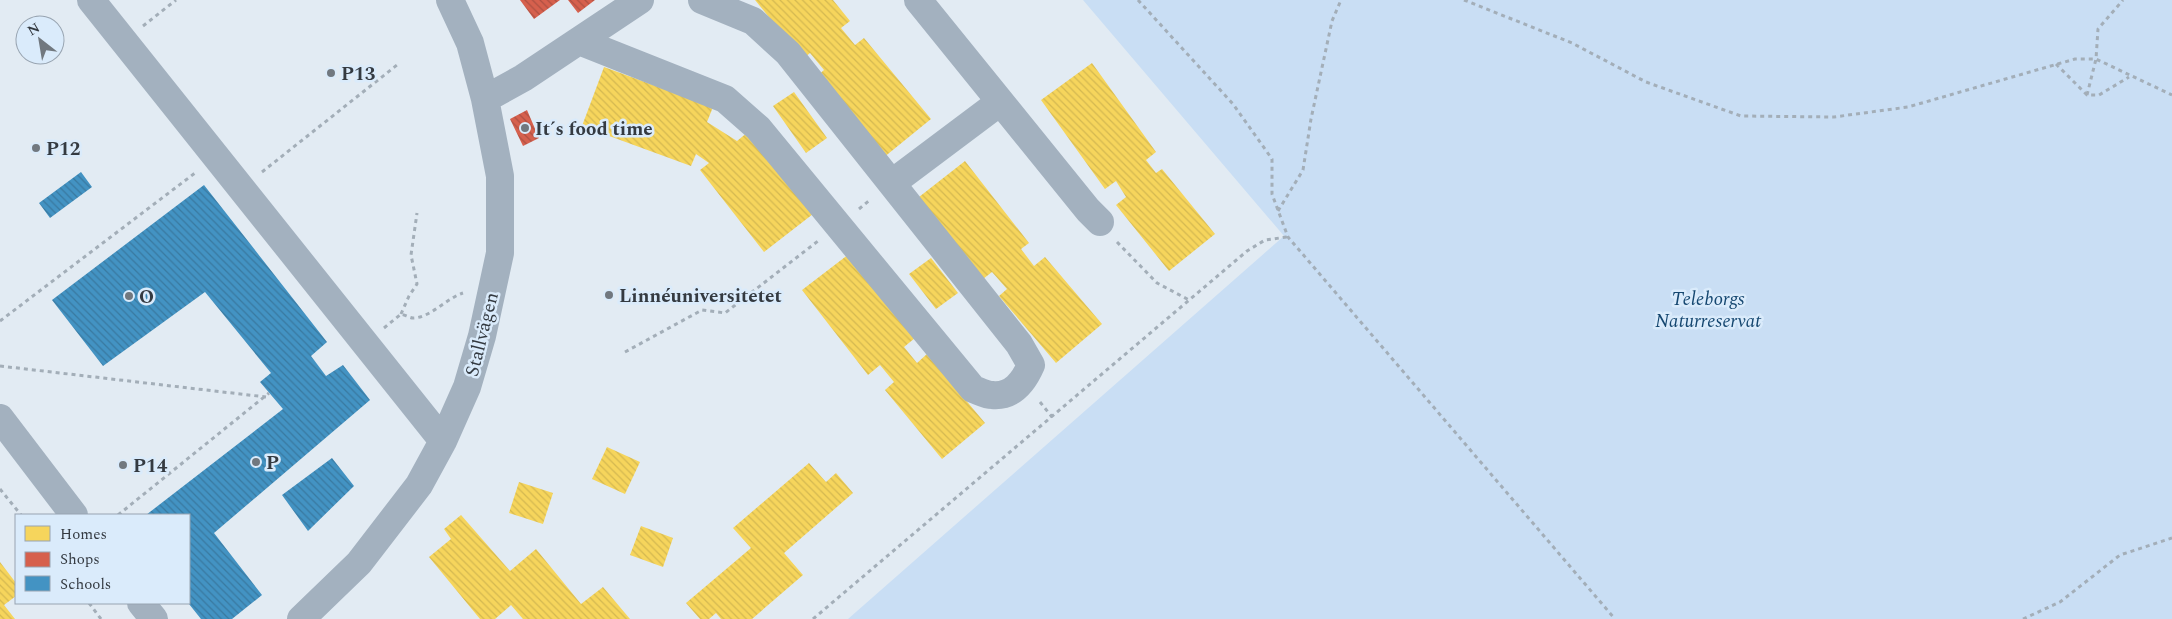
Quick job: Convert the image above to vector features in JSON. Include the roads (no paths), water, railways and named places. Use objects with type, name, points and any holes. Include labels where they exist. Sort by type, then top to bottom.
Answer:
[{"type":"street","points":[[92,0],[443,441]]},
{"type":"street","name":"Stallvägen","points":[[301,619],[359,563],[419,485],[443,441],[467,387],[482,336],[500,253],[500,176],[485,99],[470,43],[450,0]]},
{"type":"street","points":[[485,99],[523,78],[640,0]]},
{"type":"street","points":[[579,41],[725,99],[758,128],[973,389],[993,395],[1011,391],[1023,382],[1031,365],[1020,344],[788,53],[753,22],[702,0]]},
{"type":"street","points":[[918,0],[1088,210],[1100,222]]},
{"type":"street","points":[[892,183],[1000,102]]},
{"type":"street","points":[[2,425],[73,514]]},
{"type":"street","points":[[142,604],[154,619]]},
{"type":"place","name":"P13","points":[[331,73]]},
{"type":"place","name":"It´s food time","points":[[525,128]]},
{"type":"place","name":"P12","points":[[36,148]]},
{"type":"place","name":"Linnéuniversitetet","points":[[609,295]]},
{"type":"place","name":"O","points":[[129,296]]},
{"type":"place","name":"P","points":[[256,462]]},
{"type":"place","name":"P14","points":[[123,465]]},
{"type":"park label","name":"Teleborgs Naturreservat","points":[[1708,309]]}]
